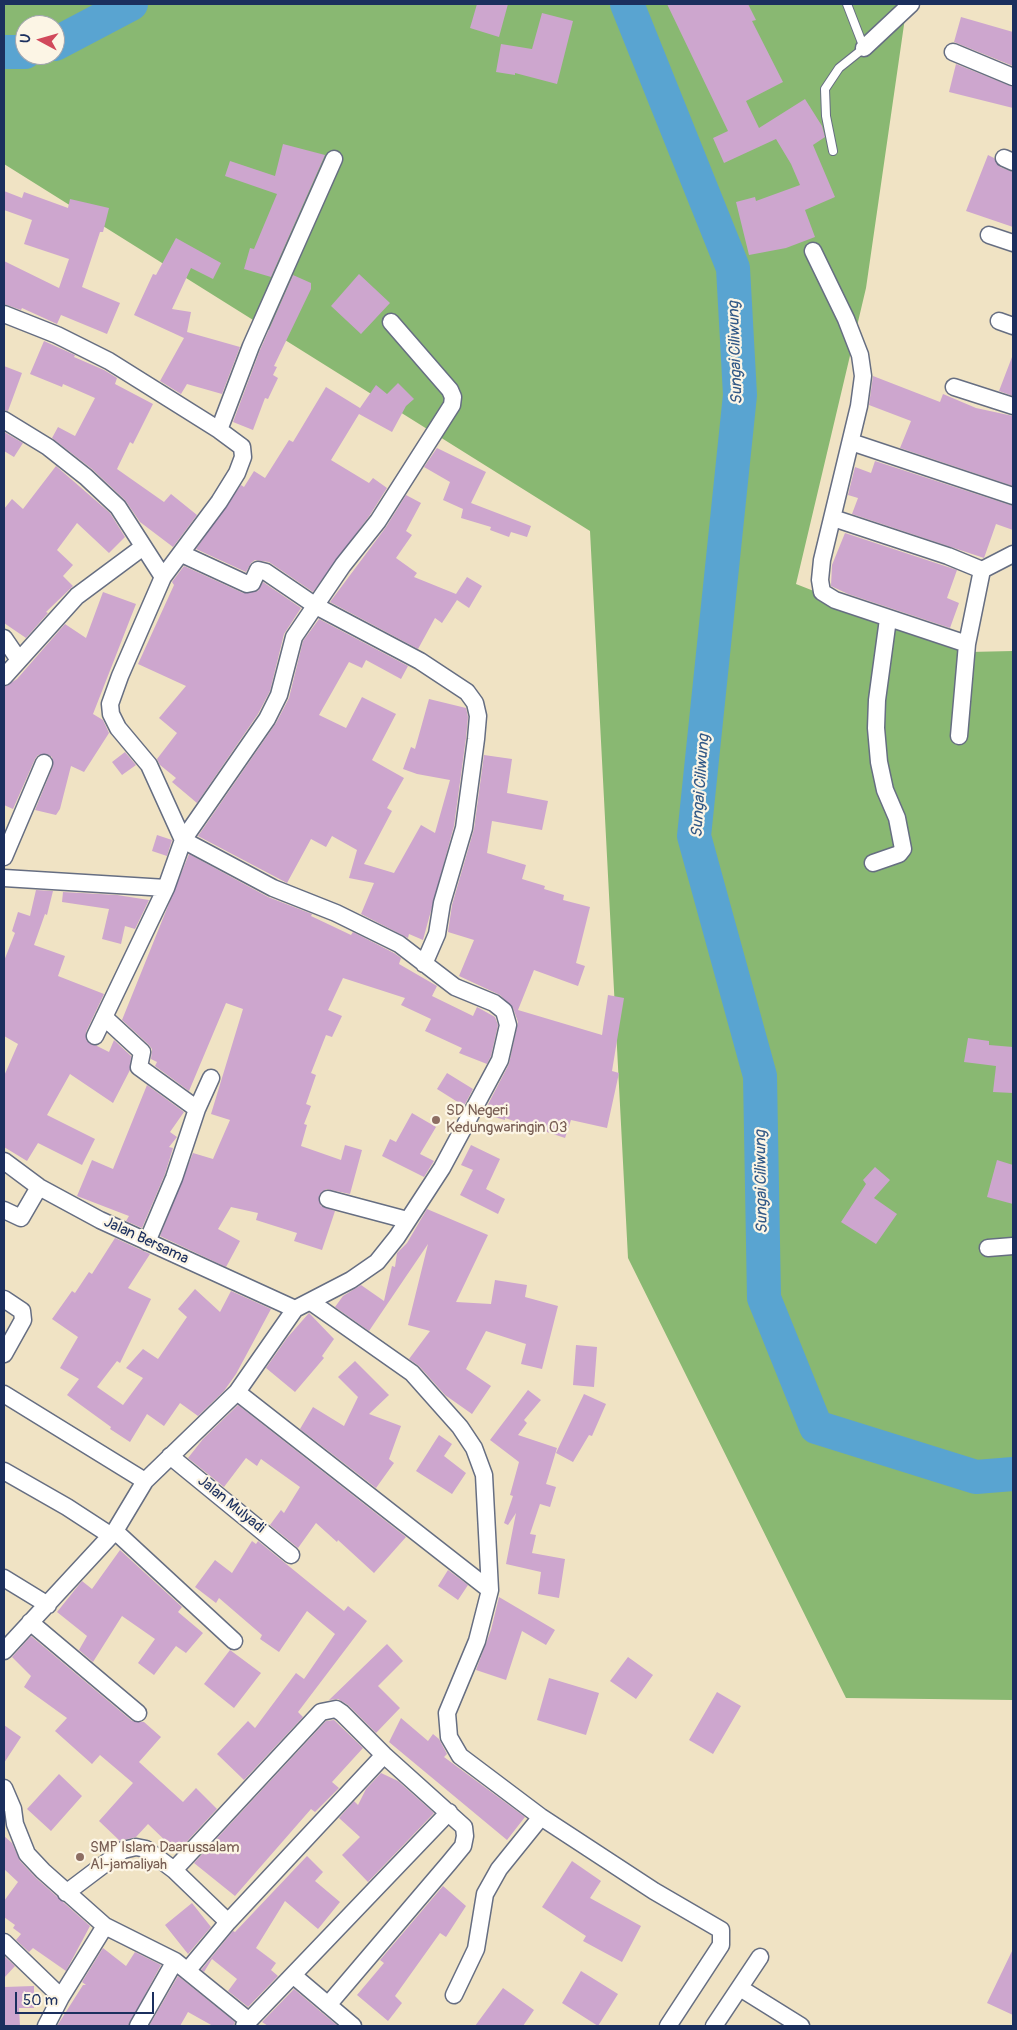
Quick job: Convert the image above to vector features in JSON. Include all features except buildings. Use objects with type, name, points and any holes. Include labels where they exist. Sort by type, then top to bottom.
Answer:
[{"type":"street","points":[[864,48],[911,4]]},
{"type":"street","points":[[953,52],[1013,76]]},
{"type":"street","points":[[219,430],[251,346],[334,159]]},
{"type":"street","points":[[989,235],[1013,243]]},
{"type":"street","points":[[813,250],[846,319],[860,355],[863,376],[850,442],[846,451],[833,518],[822,560],[820,580],[822,592],[836,600],[888,619],[967,644]]},
{"type":"street","points":[[4,314],[57,335],[109,361],[219,430],[242,447],[244,457],[237,473],[219,502],[163,578],[120,676],[110,704],[111,714],[118,728],[149,765],[182,840],[274,888],[336,913],[398,944],[455,987],[494,1003],[504,1011],[508,1025],[500,1060],[442,1168],[377,1262],[311,1302],[294,1309],[237,1392],[145,1481],[113,1533],[4,1651]]},
{"type":"street","points":[[95,1036],[166,888],[182,840],[267,718],[279,695],[294,637],[343,565],[378,521],[452,405],[453,397],[450,390],[391,322]]},
{"type":"street","points":[[954,387],[1013,406]]},
{"type":"street","points":[[4,420],[48,447],[86,477],[118,507],[163,578]]},
{"type":"street","points":[[850,442],[1013,496]]},
{"type":"street","points":[[833,518],[948,556],[982,570],[1013,554]]},
{"type":"street","points":[[4,676],[87,587],[143,547]]},
{"type":"street","points":[[182,554],[247,584],[252,582],[258,570],[261,570],[296,590],[316,606],[420,662],[466,692],[475,703],[478,716],[476,739],[464,828],[442,903],[436,934],[424,964]]},
{"type":"street","points":[[959,736],[967,644],[982,570]]},
{"type":"street","points":[[873,863],[899,854],[903,848],[897,818],[886,790],[879,762],[876,728],[877,700],[888,619]]},
{"type":"street","points":[[4,638],[19,660]]},
{"type":"street","points":[[4,857],[44,763]]},
{"type":"street","points":[[4,878],[166,888]]},
{"type":"street","points":[[104,1017],[142,1052],[139,1067],[197,1109]]},
{"type":"street","points":[[147,1242],[174,1178],[197,1109],[211,1078]]},
{"type":"street","name":"Jalan Bersama","points":[[4,1161],[39,1187],[147,1242],[294,1309]]},
{"type":"street","points":[[4,1210],[21,1218],[39,1187]]},
{"type":"street","points":[[328,1199],[407,1220]]},
{"type":"street","points":[[988,1248],[1013,1246]]},
{"type":"street","points":[[4,1300],[22,1311],[23,1320],[4,1354]]},
{"type":"street","points":[[311,1302],[412,1373],[460,1427],[474,1448],[484,1474],[490,1590],[477,1641],[447,1713],[449,1737],[460,1756],[541,1816],[654,1891],[721,1930],[721,1945],[717,1953],[668,2026]]},
{"type":"street","points":[[237,1392],[490,1590]]},
{"type":"street","points":[[4,1394],[145,1481]]},
{"type":"street","name":"Jalan Mulyadi","points":[[170,1456],[291,1555]]},
{"type":"street","points":[[4,1471],[113,1533],[234,1641]]},
{"type":"street","points":[[4,1578],[48,1605]]},
{"type":"street","points":[[30,1622],[138,1712]]},
{"type":"street","points":[[174,1870],[321,1712],[336,1710],[342,1713],[384,1755],[464,1827],[463,1846],[328,2004]]},
{"type":"street","points":[[138,2026],[181,1965],[228,1922],[384,1755]]},
{"type":"street","points":[[4,1788],[13,1809],[9,1829],[27,1854],[66,1893],[105,1926],[181,1965],[247,2023],[449,1812]]},
{"type":"street","points":[[454,1994],[476,1949],[484,1894],[499,1869],[541,1816]]},
{"type":"street","points":[[66,1893],[123,1850],[136,1847],[146,1849],[174,1870],[228,1922]]},
{"type":"street","points":[[46,2026],[60,1997],[105,1926]]},
{"type":"street","points":[[4,1942],[60,1997]]},
{"type":"street","points":[[714,2026],[760,1957]]},
{"type":"street","points":[[294,1976],[353,2026]]},
{"type":"street","points":[[740,1988],[801,2026]]},
{"type":"lane","points":[[833,151],[826,116],[825,89],[839,68],[864,48],[847,4]]},
{"type":"green space","points":[[4,4],[907,4],[866,288],[796,584],[969,652],[1013,651],[1013,1700],[846,1698],[628,1258],[590,531],[4,164]]},
{"type":"waterway","name":"Sungai Ciliwung","points":[[65,39],[131,4]]},
{"type":"waterway","name":"Sungai Ciliwung","points":[[627,4],[733,268],[740,395],[694,836],[760,1076],[764,1298],[816,1427],[976,1477],[1013,1474]]},
{"type":"waterway","name":"Sungai Ciliwung","points":[[4,52],[15,52]]},
{"type":"place","name":"SD Negeri Kedungwaringin 03","points":[[436,1120]]},
{"type":"place","name":"SMP Islam Daarussalam Al-jamaliyah","points":[[80,1857]]}]
